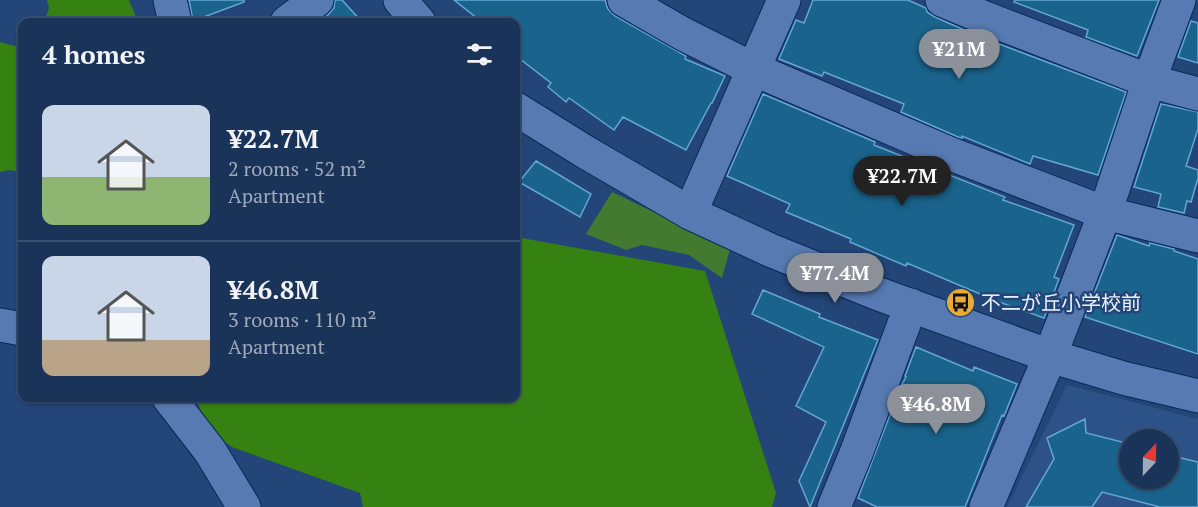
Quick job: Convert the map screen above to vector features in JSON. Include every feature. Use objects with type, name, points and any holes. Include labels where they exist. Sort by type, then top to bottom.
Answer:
[{"type":"street","points":[[170,0],[174,18]]},
{"type":"street","points":[[292,18],[317,0]]},
{"type":"street","points":[[399,0],[415,18]]},
{"type":"street","points":[[624,0],[683,34],[753,69],[951,154],[1105,213],[1198,236]]},
{"type":"street","points":[[690,213],[784,0]]},
{"type":"street","points":[[942,0],[1149,81],[1198,94]]},
{"type":"street","points":[[986,507],[1050,356],[1105,213],[1179,0]]},
{"type":"street","points":[[520,111],[690,213],[770,250],[876,293],[1050,356],[1123,378],[1198,396]]},
{"type":"street","points":[[834,507],[911,305]]},
{"type":"street","points":[[0,325],[18,328]]},
{"type":"street","points":[[172,402],[210,451],[244,507]]},
{"type":"shaded area","points":[[1067,385],[1198,419],[1198,507],[1007,507]]},
{"type":"green space","points":[[47,0],[129,0],[136,18],[45,18],[49,8]]},
{"type":"green space","points":[[0,42],[18,47],[18,171],[0,172]]},
{"type":"green space","points":[[612,192],[730,249],[722,278],[689,255],[642,245],[626,250],[586,234]]},
{"type":"green space","points":[[520,238],[705,271],[776,493],[772,507],[363,507],[360,493],[232,447],[208,430],[198,402],[520,402]]},
{"type":"building","points":[[189,0],[244,0],[244,2],[201,18],[192,18]]},
{"type":"building","points":[[335,0],[342,0],[358,18],[324,18],[334,8]]},
{"type":"building","points":[[454,0],[605,0],[608,9],[615,16],[686,56],[685,59],[725,76],[686,150],[623,117],[614,130],[569,98],[566,102],[548,87],[551,83],[520,59],[520,18],[477,18]]},
{"type":"building","points":[[813,0],[908,0],[926,8],[927,12],[935,17],[978,36],[1126,92],[1098,175],[1033,156],[1030,164],[962,136],[962,138],[958,137],[901,112],[904,104],[824,72],[822,76],[779,59],[796,20],[804,23]]},
{"type":"building","points":[[1015,0],[1159,0],[1137,56],[1086,37],[1088,30],[1014,2]]},
{"type":"building","points":[[1191,21],[1198,23],[1198,63],[1178,57]]},
{"type":"building","points":[[763,94],[875,142],[874,145],[1005,197],[1003,200],[1074,225],[1054,277],[1059,279],[1044,318],[999,302],[907,263],[906,266],[850,242],[851,239],[786,212],[790,204],[727,176]]},
{"type":"building","points":[[1161,104],[1198,112],[1198,129],[1186,166],[1198,170],[1198,178],[1191,202],[1187,201],[1184,213],[1158,207],[1161,194],[1134,187]]},
{"type":"building","points":[[536,161],[591,194],[580,217],[520,181]]},
{"type":"building","points":[[1117,235],[1149,246],[1150,243],[1174,249],[1174,251],[1198,259],[1198,354],[1085,317]]},
{"type":"building","points":[[763,290],[820,314],[819,317],[878,340],[810,507],[799,481],[826,422],[796,406],[824,347],[752,314]]},
{"type":"building","points":[[916,347],[973,371],[974,367],[1017,384],[965,507],[877,507],[858,498]]},
{"type":"building","points":[[1085,419],[1086,433],[1119,441],[1119,489],[1179,489],[1179,458],[1198,462],[1198,507],[1160,507],[1102,492],[1092,507],[1026,507],[1054,459],[1047,438]]},
{"type":"place","name":"不二が丘小学校前","points":[[960,302]]}]
